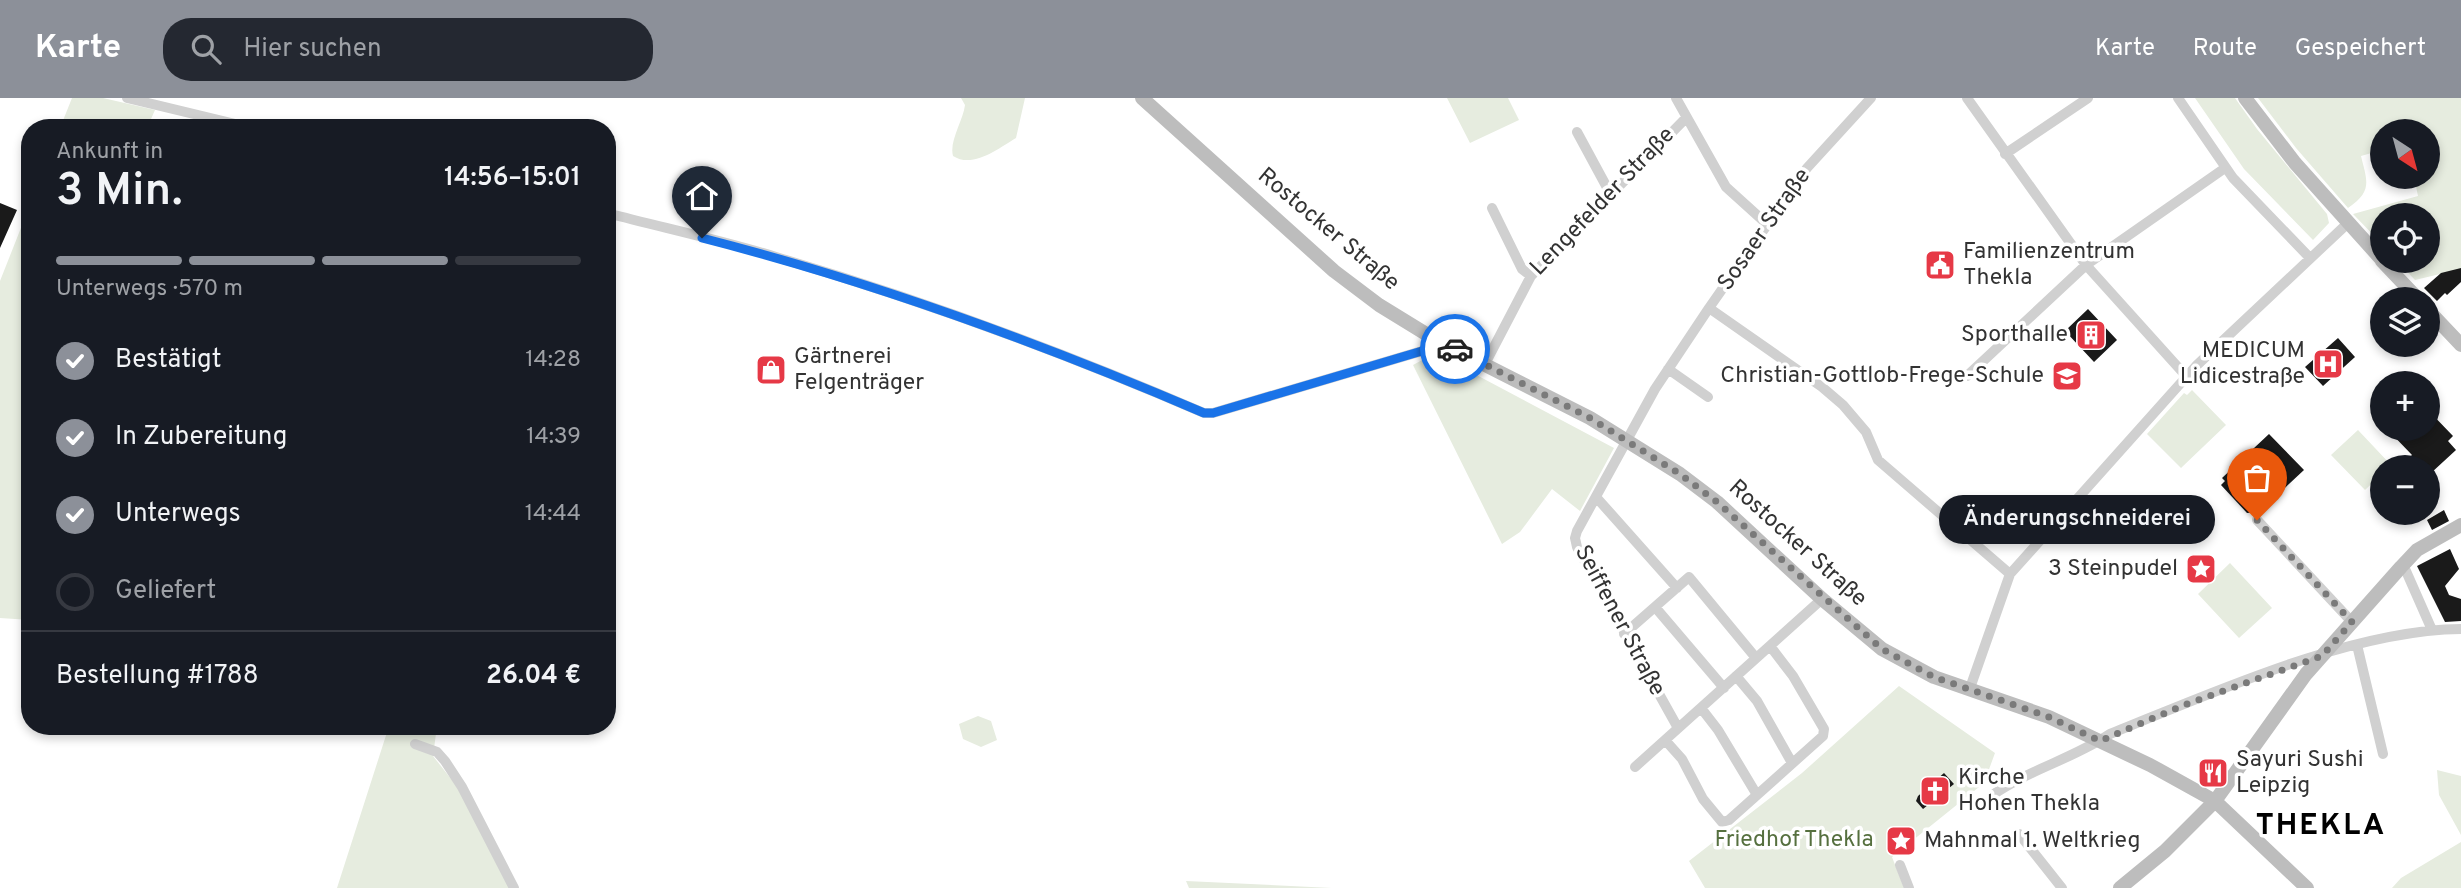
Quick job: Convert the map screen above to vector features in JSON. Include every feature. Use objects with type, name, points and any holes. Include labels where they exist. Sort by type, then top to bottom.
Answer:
[{"type":"main road","name":"Rostocker Straße","points":[[1142,98],[1334,271],[1379,305],[1436,340],[1627,439],[1717,502],[1822,599],[1882,649],[1934,677],[2049,717],[2215,801],[2306,888]]},
{"type":"main road","points":[[2245,98],[2295,163],[2370,247]]},
{"type":"main road","points":[[2394,273],[2407,287]]},
{"type":"main road","points":[[2440,323],[2461,345]]},
{"type":"main road","points":[[2120,888],[2165,851],[2215,801],[2290,696],[2400,567],[2417,550],[2461,525]]},
{"type":"street","points":[[127,98],[214,119]]},
{"type":"street","points":[[1676,98],[1726,187],[1768,225]]},
{"type":"street","name":"Sosaer Straße","points":[[1627,439],[1668,369],[1807,168],[1871,98]]},
{"type":"street","points":[[1967,98],[2086,265],[2186,376]]},
{"type":"street","points":[[2005,154],[2088,98]]},
{"type":"street","points":[[2178,98],[2225,168],[2310,258]]},
{"type":"street","name":"Lengefelder Straße","points":[[1485,364],[1531,276],[1686,118]]},
{"type":"street","points":[[1577,132],[1610,193]]},
{"type":"street","points":[[1967,376],[2086,265],[2225,168]]},
{"type":"street","points":[[1492,208],[1522,270],[1531,276]]},
{"type":"street","points":[[616,215],[774,256],[830,274],[986,327],[1127,380],[1204,413],[1213,413],[1422,351],[1432,346],[1436,340]]},
{"type":"street","points":[[1970,688],[2010,574],[2186,376],[2347,223]]},
{"type":"street","points":[[1709,309],[1822,387],[1843,405],[1866,432],[1878,460],[2010,574]]},
{"type":"street","points":[[1668,369],[1708,397]]},
{"type":"street","name":"Seiffener Straße","points":[[1627,439],[1575,538],[1624,634],[1678,728]]},
{"type":"street","points":[[1596,497],[1677,588]]},
{"type":"street","points":[[2257,520],[2352,622]]},
{"type":"street","points":[[2400,567],[2406,571],[2432,630]]},
{"type":"street","points":[[1624,634],[1689,577],[1756,658]]},
{"type":"street","points":[[1635,767],[1822,599]]},
{"type":"street","points":[[1655,607],[1724,688]]},
{"type":"street","points":[[1991,796],[2014,780],[2184,705],[2357,645],[2432,630],[2461,629]]},
{"type":"street","points":[[2357,645],[2383,754]]},
{"type":"street","points":[[1665,740],[1685,763],[1703,799],[1720,820],[1728,820],[1823,736],[1824,729],[1793,676],[1770,646]]},
{"type":"street","points":[[1736,676],[1756,701],[1792,763]]},
{"type":"street","points":[[1701,708],[1718,730],[1757,795]]},
{"type":"street","points":[[415,744],[437,752],[445,761],[462,787],[514,888]]},
{"type":"street","points":[[2019,834],[2062,888]]},
{"type":"street","points":[[1900,865],[1909,888]]},
{"type":"green space","points":[[72,98],[103,98],[155,110],[151,119],[64,119]]},
{"type":"green space","points":[[961,98],[1025,98],[1016,138],[977,159],[953,156],[953,144],[965,105]]},
{"type":"green space","points":[[1447,98],[1508,98],[1519,120],[1470,143]]},
{"type":"green space","points":[[2195,98],[2235,98],[2327,214],[2329,223],[2313,240],[2244,169]]},
{"type":"green space","points":[[2258,98],[2461,98],[2461,269],[2415,280],[2408,273],[2440,273],[2440,203],[2393,203],[2418,196],[2417,189],[2440,189],[2440,119],[2370,119],[2370,153],[2361,156],[2365,172],[2365,191],[2348,208],[2296,148]]},
{"type":"green space","points":[[2370,209],[2370,232],[2353,214]]},
{"type":"green space","points":[[21,228],[21,619],[0,618],[0,281]]},
{"type":"green space","points":[[1435,353],[1614,448],[1580,511],[1552,489],[1520,532],[1502,544],[1413,365]]},
{"type":"green space","points":[[2192,390],[2226,425],[2181,468],[2147,434],[2184,393],[2187,395]]},
{"type":"green space","points":[[2358,430],[2382,455],[2370,455],[2370,485],[2365,490],[2331,455]]},
{"type":"green space","points":[[2230,563],[2272,608],[2239,638],[2198,594]]},
{"type":"green space","name":"Friedhof Thekla","points":[[1899,686],[1995,753],[1984,783],[1892,857],[1904,888],[1705,888],[1689,861],[1802,773]]},
{"type":"green space","points":[[978,716],[991,721],[997,740],[981,747],[963,739],[959,724]]},
{"type":"green space","points":[[386,735],[436,735],[433,756],[459,789],[510,888],[337,888]]},
{"type":"green space","points":[[2437,770],[2461,776],[2461,835],[2439,795]]},
{"type":"green space","points":[[2461,842],[2461,888],[2392,888],[2401,878]]},
{"type":"green space","points":[[1186,881],[1332,888],[1189,888]]},
{"type":"building","points":[[0,203],[17,210],[0,248]]},
{"type":"building","points":[[2461,268],[2461,282],[2440,298],[2440,287],[2425,287],[2441,273]]},
{"type":"building","name":"Sporthalle","points":[[2088,309],[2117,340],[2094,362],[2065,331]]},
{"type":"building","name":"MEDICUM Lidicestraße","points":[[2338,338],[2355,357],[2323,386],[2305,367]]},
{"type":"building","points":[[2440,422],[2453,436],[2448,441],[2456,450],[2440,465],[2440,455],[2412,455],[2399,441],[2440,441]]},
{"type":"building","points":[[2269,434],[2304,470],[2259,512],[2247,513],[2221,485],[2225,481],[2222,478]]},
{"type":"building","points":[[2444,510],[2449,521],[2432,530],[2430,525],[2440,525],[2440,512]]},
{"type":"building","points":[[2450,549],[2459,569],[2445,586],[2449,595],[2461,599],[2461,621],[2445,622],[2417,566]]},
{"type":"building","name":"Kirche Hohen Thekla","points":[[1944,773],[1954,784],[1923,809],[1916,801],[1918,796]]},
{"type":"way so far","points":[[1455,349],[1590,418],[1680,474],[1745,526],[1822,599],[1882,649],[1934,677],[2049,717],[2100,741],[2110,734],[2184,705],[2322,656],[2352,622],[2257,520]]},
{"type":"place","name":"Familienzentrum Thekla","points":[[1940,265]]},
{"type":"place","name":"Sporthalle","points":[[2091,335]]},
{"type":"place","name":"MEDICUM Lidicestraße","points":[[2328,364]]},
{"type":"place","name":"Gärtnerei Felgenträger","points":[[771,370]]},
{"type":"place","name":"Christian-Gottlob-Frege-Schule","points":[[2067,376]]},
{"type":"place","name":"Änderungschneiderei","points":[[2257,520]]},
{"type":"place","name":"3 Steinpudel","points":[[2201,569]]},
{"type":"place","name":"Sayuri Sushi Leipzig","points":[[2213,773]]},
{"type":"place","name":"Kirche Hohen Thekla","points":[[1935,791]]},
{"type":"place","name":"Mahnmal 1. Weltkrieg","points":[[1901,841]]},
{"type":"district","name":"THEKLA","points":[[2321,826]]},
{"type":"route","points":[[702,238],[817,269],[974,322],[1127,380],[1204,413],[1213,413],[1422,351],[1432,346],[1436,340],[1455,349]]}]
